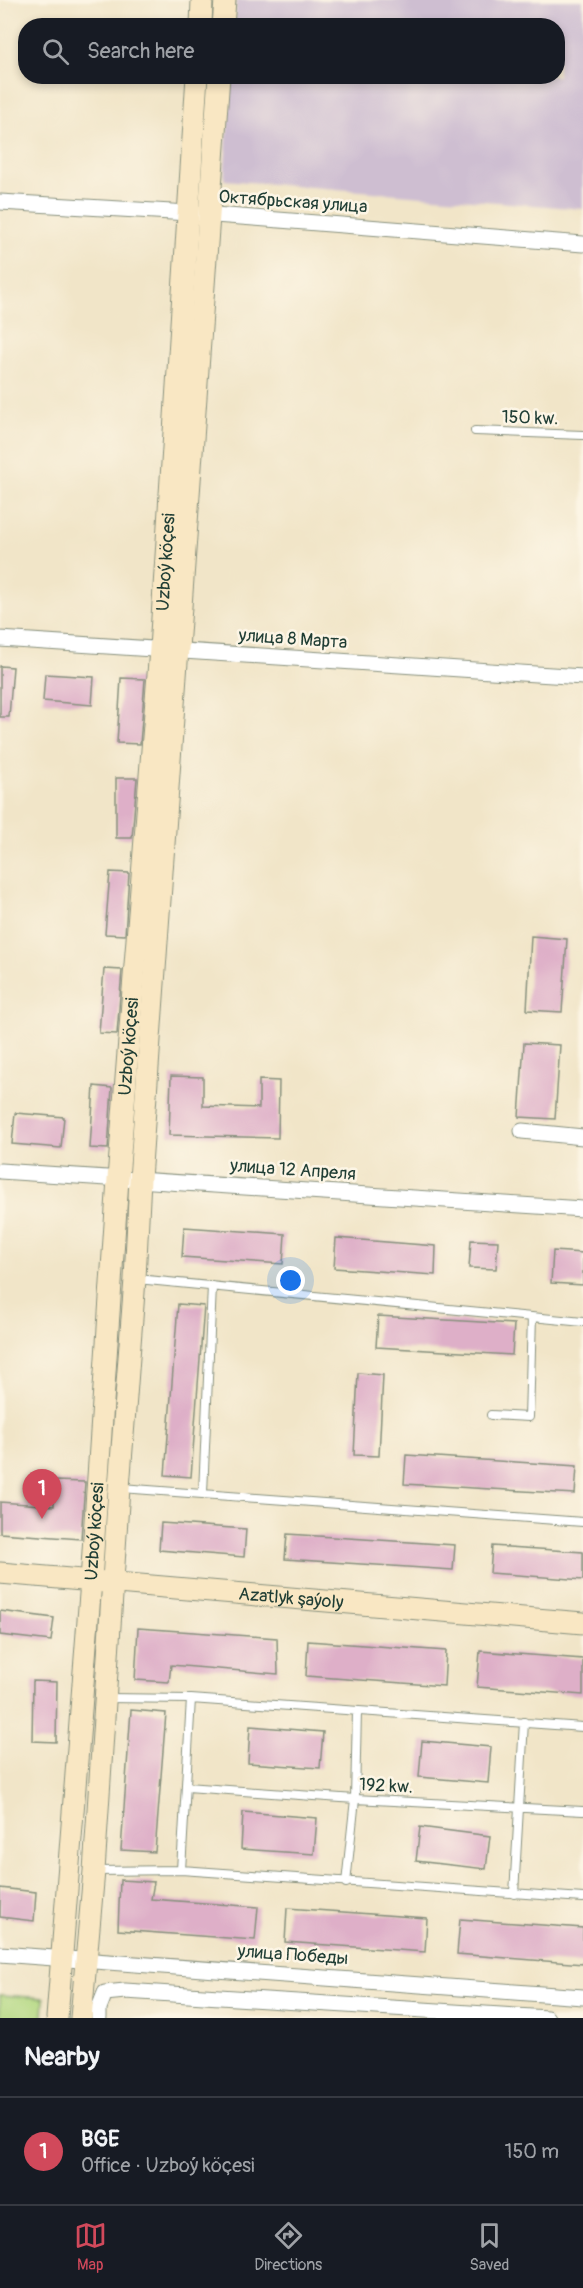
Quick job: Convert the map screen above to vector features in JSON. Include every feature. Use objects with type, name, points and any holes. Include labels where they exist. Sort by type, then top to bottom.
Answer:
[{"type":"street","points":[[201,18],[202,0]]},
{"type":"street","points":[[224,18],[225,0]]},
{"type":"street","name":"Uzboý köçesi","points":[[81,2018],[94,1871],[135,1279],[169,650],[198,214],[197,84]]},
{"type":"street","name":"Uzboý köçesi","points":[[198,214],[218,84]]},
{"type":"street","name":"Октябрьская улица","points":[[0,202],[198,214],[583,244]]},
{"type":"street","name":"улица 8 Марта","points":[[0,639],[583,677]]},
{"type":"street","name":"Uzboý köçesi","points":[[57,2018],[92,1581],[118,1179],[169,650]]},
{"type":"street","points":[[522,1131],[583,1137]]},
{"type":"street","name":"улица 12 Апреля","points":[[0,1171],[583,1209]]},
{"type":"street","name":"Azatlyk şaýoly","points":[[0,1573],[583,1623]]},
{"type":"street","name":"улица Победы","points":[[0,1954],[583,1997]]},
{"type":"street","points":[[99,2018],[99,2008],[105,1993],[124,1991],[547,2018]]},
{"type":"lane","name":"150 kw.","points":[[475,431],[583,435]]},
{"type":"lane","points":[[135,1279],[583,1322]]},
{"type":"lane","points":[[203,1493],[212,1286]]},
{"type":"lane","points":[[491,1415],[529,1417],[532,1317]]},
{"type":"lane","points":[[119,1488],[583,1522]]},
{"type":"lane","points":[[106,1698],[191,1699],[583,1727]]},
{"type":"lane","points":[[182,1870],[191,1699]]},
{"type":"lane","points":[[346,1882],[355,1799],[357,1711]]},
{"type":"lane","points":[[514,1894],[524,1722]]},
{"type":"lane","name":"192 kw.","points":[[187,1787],[355,1799],[583,1811]]},
{"type":"lane","points":[[94,1871],[182,1870],[583,1898]]},
{"type":"shaded area","points":[[236,0],[583,0],[583,209],[224,180],[231,84],[565,84],[565,18],[235,18]]},
{"type":"green space","points":[[0,1995],[44,1998],[43,2018],[0,2018]]},
{"type":"building","points":[[0,666],[13,667],[9,717],[0,717]]},
{"type":"building","points":[[45,674],[94,677],[92,705],[43,701]]},
{"type":"building","points":[[121,678],[145,679],[140,744],[117,743]]},
{"type":"building","points":[[116,778],[137,778],[132,838],[116,838]]},
{"type":"building","points":[[110,872],[129,873],[125,935],[105,934]]},
{"type":"building","points":[[531,936],[567,939],[562,1012],[527,1010]]},
{"type":"building","points":[[104,969],[122,970],[117,1034],[99,1033]]},
{"type":"building","points":[[524,1043],[560,1045],[555,1119],[519,1117]]},
{"type":"building","points":[[171,1076],[203,1077],[203,1106],[259,1108],[259,1080],[279,1081],[278,1138],[169,1135]]},
{"type":"building","points":[[94,1086],[112,1088],[108,1149],[90,1148]]},
{"type":"building","points":[[15,1113],[64,1117],[61,1148],[12,1144]]},
{"type":"building","points":[[184,1227],[285,1234],[283,1264],[182,1257]]},
{"type":"building","points":[[336,1238],[436,1246],[435,1275],[334,1268]]},
{"type":"building","points":[[471,1240],[498,1241],[496,1269],[469,1268]]},
{"type":"building","points":[[553,1251],[583,1253],[583,1285],[551,1283]]},
{"type":"building","points":[[178,1304],[204,1306],[191,1477],[165,1475]]},
{"type":"building","points":[[378,1316],[514,1324],[512,1355],[376,1347]]},
{"type":"building","points":[[358,1373],[383,1375],[379,1456],[354,1455]]},
{"type":"building","points":[[406,1455],[577,1466],[575,1494],[404,1484]]},
{"type":"building","points":[[54,1481],[85,1482],[81,1539],[0,1533],[0,1502],[54,1506]]},
{"type":"building","points":[[161,1523],[246,1529],[244,1557],[159,1550]]},
{"type":"building","points":[[287,1534],[455,1545],[453,1570],[285,1559]]},
{"type":"building","points":[[492,1546],[583,1552],[583,1580],[490,1573]]},
{"type":"building","points":[[0,1611],[54,1618],[51,1641],[0,1635]]},
{"type":"building","points":[[138,1628],[277,1638],[278,1674],[171,1665],[169,1682],[135,1680]]},
{"type":"building","points":[[308,1641],[446,1651],[444,1686],[306,1676]]},
{"type":"building","points":[[480,1651],[583,1659],[583,1695],[477,1687]]},
{"type":"building","points":[[33,1681],[57,1682],[56,1742],[32,1741]]},
{"type":"building","points":[[131,1710],[166,1713],[155,1852],[121,1850]]},
{"type":"building","points":[[250,1726],[323,1732],[320,1768],[248,1763]]},
{"type":"building","points":[[422,1741],[491,1747],[488,1783],[419,1777]]},
{"type":"building","points":[[243,1812],[317,1818],[314,1854],[241,1849]]},
{"type":"building","points":[[420,1827],[490,1836],[486,1869],[416,1861]]},
{"type":"building","points":[[120,1880],[154,1882],[151,1899],[258,1907],[255,1940],[118,1930]]},
{"type":"building","points":[[0,1888],[36,1892],[34,1921],[0,1917]]},
{"type":"building","points":[[287,1908],[427,1918],[425,1952],[285,1942]]},
{"type":"building","points":[[460,1919],[583,1928],[583,1964],[457,1954]]},
{"type":"place","name":"BGE","points":[[42,1519]]}]
